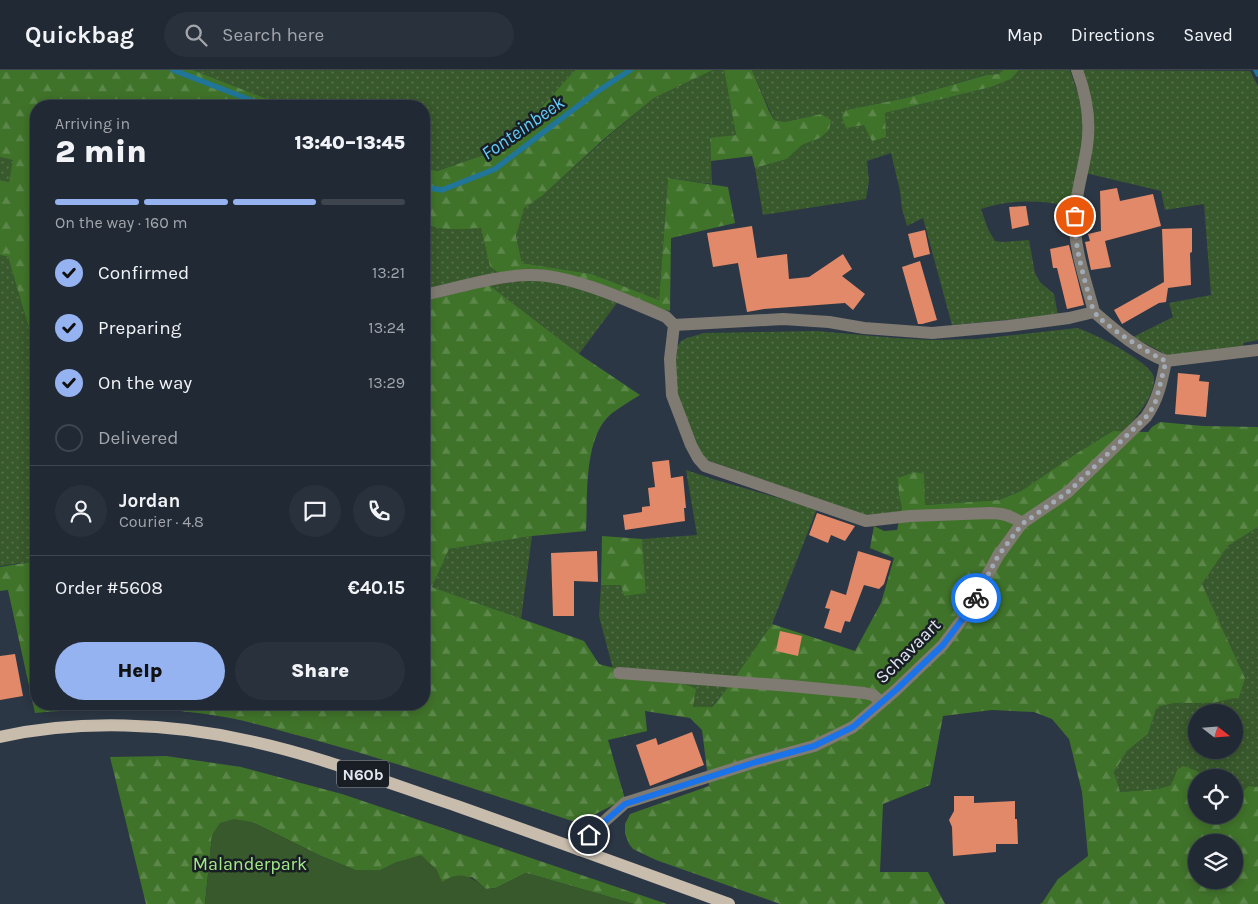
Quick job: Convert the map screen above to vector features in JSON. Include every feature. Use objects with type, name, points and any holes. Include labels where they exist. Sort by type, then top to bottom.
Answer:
[{"type":"main road","name":"N60b","points":[[0,737],[73,727],[141,726],[194,731],[250,741],[351,770],[729,904]]},
{"type":"street","points":[[1077,70],[1086,102],[1088,128],[1087,144],[1076,202],[1075,229],[1080,264],[1094,312],[1121,335],[1166,361],[1258,350]]},
{"type":"street","points":[[430,294],[510,276],[530,274],[582,284],[666,317],[674,325],[783,319],[932,333],[1008,326],[1069,318],[1094,312]]},
{"type":"street","points":[[674,325],[670,359],[672,396],[690,445],[698,458],[706,466],[866,521],[910,516],[1002,513],[1012,516],[1022,524]]},
{"type":"street","name":"Schavaart","points":[[578,850],[589,835],[625,804],[756,762],[814,746],[853,727],[943,645],[964,617],[998,556],[1022,524],[1068,492],[1146,417],[1154,406],[1166,361]]},
{"type":"street","points":[[619,673],[864,693],[873,695],[881,702]]},
{"type":"green space","points":[[0,70],[193,70],[270,100],[30,100],[30,332],[8,257],[0,255],[0,180],[9,182],[13,160],[0,157]]},
{"type":"green space","points":[[193,70],[575,70],[529,121],[486,154],[436,171],[430,170],[430,100],[270,100]]},
{"type":"green space","points":[[575,70],[713,70],[654,98],[604,139],[542,196],[524,208],[516,236],[522,263],[592,274],[659,300],[668,178],[728,187],[735,223],[671,238],[670,311],[660,309],[610,289],[498,272],[490,267],[481,228],[445,229],[430,226],[430,169],[437,171],[486,154],[529,121]]},
{"type":"green space","points":[[713,70],[724,70],[736,135],[710,139],[712,184],[668,178],[659,300],[592,274],[522,263],[516,236],[523,208],[542,196],[654,98]]},
{"type":"green space","points":[[724,70],[752,70],[774,120],[784,122],[821,114],[831,120],[829,130],[820,138],[802,145],[787,159],[755,168],[752,156],[711,161],[710,138],[736,135]]},
{"type":"green space","points":[[752,70],[1003,70],[1000,74],[985,75],[906,98],[846,110],[885,113],[991,87],[1011,79],[1019,70],[1070,70],[1082,106],[1084,133],[1071,206],[1014,202],[981,209],[988,229],[995,241],[1029,240],[1035,273],[1040,282],[1054,294],[1058,315],[952,325],[923,218],[907,226],[891,153],[867,161],[869,181],[866,199],[763,215],[755,168],[787,159],[802,145],[820,138],[821,114],[784,122],[774,120]]},
{"type":"green space","points":[[1003,70],[1019,70],[1011,79],[991,87],[885,113],[886,137],[872,141],[864,125],[846,128],[842,117],[846,110],[906,98],[986,75],[999,74]]},
{"type":"green space","points":[[1083,70],[1250,71],[1258,86],[1258,340],[1243,343],[1244,349],[1167,355],[1133,337],[1173,317],[1169,303],[1211,295],[1204,204],[1165,210],[1161,191],[1085,173]]},
{"type":"green space","points":[[0,157],[14,160],[9,182],[0,180]]},
{"type":"green space","points":[[430,227],[481,227],[490,267],[506,273],[430,290]]},
{"type":"green space","points":[[0,255],[8,257],[30,332],[30,562],[0,566]]},
{"type":"green space","points":[[537,279],[589,291],[617,303],[579,354],[489,285]]},
{"type":"green space","points":[[489,285],[579,354],[640,395],[611,414],[602,425],[596,438],[591,453],[587,485],[586,531],[532,536],[449,549],[432,587],[584,641],[599,664],[673,680],[696,689],[693,707],[712,707],[772,624],[855,651],[881,603],[894,558],[870,548],[874,526],[884,531],[897,530],[902,508],[898,478],[915,472],[924,474],[925,505],[999,500],[1021,491],[1113,431],[1148,432],[1160,422],[1203,426],[1258,427],[1258,527],[1228,546],[1202,584],[1245,678],[1239,697],[1212,703],[1175,703],[1157,707],[1148,734],[1127,751],[1114,772],[1120,792],[1158,789],[1171,785],[1177,770],[1183,766],[1191,769],[1188,769],[1188,824],[1243,824],[1244,790],[1248,786],[1258,787],[1258,904],[1039,904],[1042,903],[1058,879],[1088,856],[1082,792],[1069,739],[1052,719],[1034,712],[992,710],[943,716],[930,785],[883,804],[880,872],[928,872],[945,904],[780,904],[656,860],[633,849],[625,833],[625,824],[630,814],[709,786],[702,730],[690,718],[645,711],[647,731],[608,740],[625,799],[578,823],[373,757],[224,717],[169,710],[430,710],[430,300]]},
{"type":"green space","points":[[1077,328],[1107,341],[1143,364],[1154,377],[1152,391],[1144,406],[1125,431],[1113,431],[1021,491],[999,500],[924,505],[924,474],[899,495],[902,514],[861,515],[707,460],[700,454],[677,397],[675,350],[681,341],[704,333],[817,331],[932,340],[977,339]]},
{"type":"green space","points":[[686,470],[817,509],[772,624],[729,686],[711,707],[692,707],[640,673],[613,669],[599,616],[601,585],[621,585],[646,593],[642,539],[697,535]]},
{"type":"green space","points":[[1258,527],[1258,787],[1248,786],[1244,790],[1243,796],[1243,769],[1188,769],[1188,771],[1177,770],[1171,785],[1158,789],[1119,792],[1114,772],[1127,751],[1148,734],[1157,707],[1175,703],[1212,703],[1245,678],[1202,584],[1228,546]]},
{"type":"green space","points":[[532,536],[521,619],[432,587],[449,549]]},
{"type":"green space","points":[[602,536],[642,539],[646,593],[624,596],[621,585],[601,585]]},
{"type":"green space","points":[[30,562],[30,690],[8,590],[0,591],[0,567]]},
{"type":"green space","points":[[34,710],[79,710],[35,713]]},
{"type":"green space","points":[[166,756],[241,767],[342,794],[667,904],[634,904],[526,873],[496,888],[486,889],[472,877],[442,883],[436,869],[397,862],[381,870],[355,870],[321,856],[252,822],[212,835],[205,904],[146,904],[110,757]]},
{"type":"green space","name":"Malanderpark","points":[[234,819],[252,822],[321,856],[355,870],[381,870],[397,862],[421,855],[436,869],[442,882],[454,876],[465,876],[486,889],[496,888],[526,873],[634,904],[205,904],[212,835],[220,823]]},
{"type":"building","points":[[1117,188],[1120,201],[1153,194],[1161,226],[1105,241],[1111,267],[1091,270],[1085,242],[1090,241],[1088,234],[1101,231],[1100,191]]},
{"type":"building","points":[[1026,206],[1029,225],[1012,229],[1009,207]]},
{"type":"building","points":[[752,226],[757,258],[787,254],[789,279],[809,277],[843,254],[852,269],[842,276],[865,294],[853,310],[845,303],[747,312],[738,263],[713,267],[707,233]]},
{"type":"building","points":[[1192,228],[1192,252],[1190,253],[1191,285],[1168,288],[1166,302],[1159,303],[1122,324],[1114,310],[1164,282],[1162,229]]},
{"type":"building","points":[[925,230],[930,254],[914,258],[908,234]]},
{"type":"building","points":[[1069,245],[1084,305],[1067,309],[1057,268],[1053,268],[1050,249]]},
{"type":"building","points":[[920,261],[937,320],[918,324],[902,267]]},
{"type":"building","points":[[1178,373],[1200,375],[1199,381],[1209,382],[1206,417],[1175,414]]},
{"type":"building","points":[[669,460],[671,478],[683,476],[686,508],[684,508],[685,521],[625,530],[623,515],[642,512],[642,507],[650,506],[648,488],[655,487],[652,462]]},
{"type":"building","points":[[817,513],[855,526],[845,541],[831,535],[828,543],[809,535]]},
{"type":"building","points":[[597,551],[598,582],[574,581],[574,616],[553,616],[551,553]]},
{"type":"building","points":[[858,551],[891,561],[884,584],[879,589],[864,585],[850,622],[845,621],[841,633],[824,628],[830,609],[825,608],[831,590],[846,595]]},
{"type":"building","points":[[780,631],[802,636],[798,656],[776,651]]},
{"type":"building","points":[[15,654],[23,696],[0,700],[0,656]]},
{"type":"building","points":[[692,732],[704,765],[650,786],[636,745],[656,738],[658,745]]},
{"type":"building","points":[[954,796],[974,796],[974,803],[1015,801],[1018,844],[996,844],[996,852],[953,856],[952,827],[949,820],[954,811]]},
{"type":"waterway","name":"Fonteinbeek","points":[[173,70],[250,100]]},
{"type":"waterway","name":"Fonteinbeek","points":[[430,188],[442,190],[495,169],[595,93],[630,70]]},
{"type":"waterway","name":"Fonteinbeek","points":[[1256,70],[1258,74]]},
{"type":"way so far","points":[[976,598],[998,556],[1014,533],[1022,524],[1068,492],[1126,438],[1154,406],[1160,390],[1166,361],[1156,357],[1121,335],[1094,312],[1080,264],[1075,216]]},
{"type":"route","points":[[589,835],[604,820],[625,804],[756,762],[814,746],[853,727],[896,690],[943,645],[976,598]]}]
